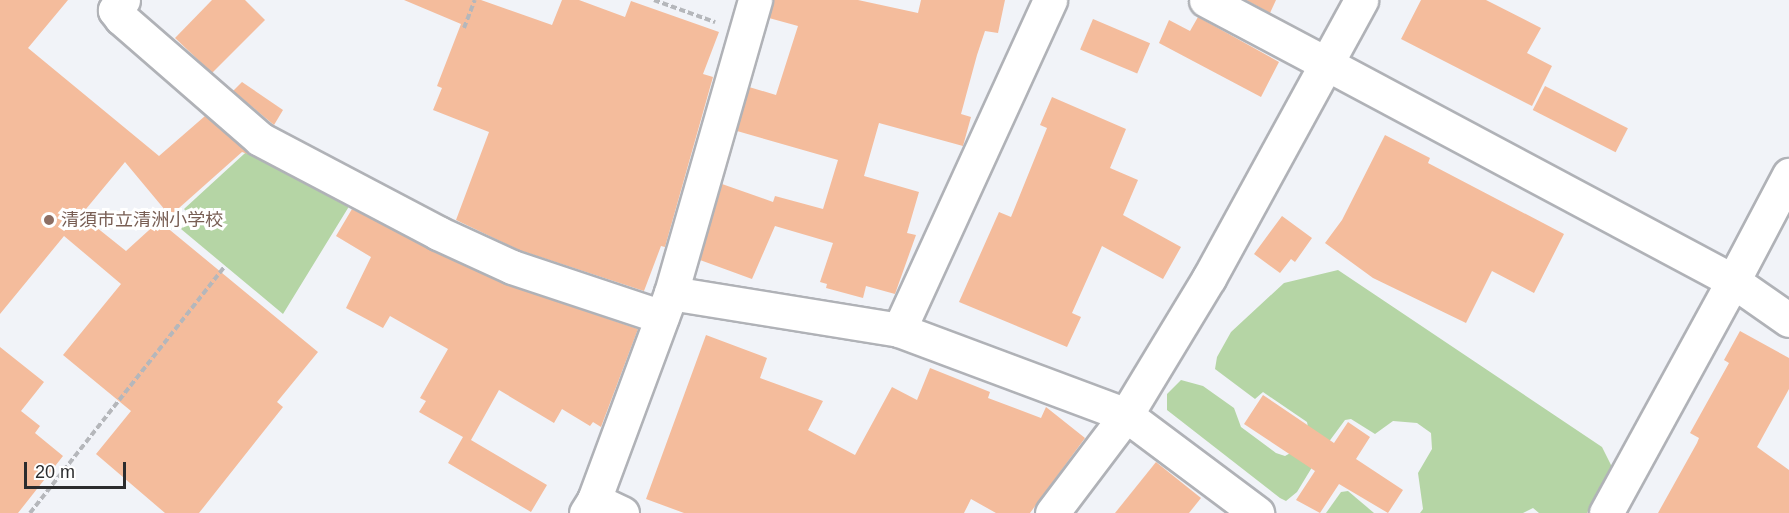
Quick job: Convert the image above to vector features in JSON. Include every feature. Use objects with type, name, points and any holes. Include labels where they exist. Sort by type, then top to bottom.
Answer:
[{"type":"street","points":[[123,0],[115,10],[121,18],[260,139],[438,233],[512,267],[667,305],[899,330],[1126,415],[1257,513]]},
{"type":"street","points":[[601,509],[667,305],[755,0]]},
{"type":"street","points":[[899,330],[1050,0]]},
{"type":"street","points":[[1206,0],[1733,281],[1789,320]]},
{"type":"street","points":[[1052,513],[1126,415],[1209,278],[1361,0]]},
{"type":"street","points":[[1606,513],[1789,175]]},
{"type":"path","points":[[464,28],[475,0]]},
{"type":"path","points":[[654,0],[745,33]]},
{"type":"path","points":[[30,513],[225,266]]},
{"type":"green space","points":[[257,142],[356,195],[283,314],[181,229],[192,218],[184,209]]},
{"type":"green space","points":[[1338,270],[1602,447],[1613,469],[1587,513],[1539,513],[1533,508],[1523,513],[1420,513],[1423,509],[1418,473],[1432,449],[1431,433],[1417,423],[1393,421],[1375,434],[1351,419],[1345,420],[1328,443],[1309,432],[1307,422],[1263,392],[1255,399],[1215,369],[1217,357],[1231,332],[1284,283]]},
{"type":"green space","points":[[1181,380],[1203,386],[1234,408],[1241,427],[1276,453],[1285,456],[1294,451],[1314,464],[1297,492],[1286,501],[1280,498],[1167,410],[1167,394]]},
{"type":"green space","points":[[1348,491],[1374,513],[1326,513],[1341,492]]},
{"type":"building","points":[[0,0],[68,0],[28,48],[159,156],[205,116],[253,156],[242,152],[170,216],[125,162],[81,215],[126,251],[159,221],[318,352],[277,402],[283,407],[199,513],[165,513],[96,454],[131,411],[63,355],[121,284],[64,236],[0,314]]},
{"type":"building","points":[[212,0],[245,0],[265,20],[212,73],[175,38]]},
{"type":"building","points":[[404,0],[481,0],[552,25],[562,0],[579,0],[625,17],[631,1],[719,32],[703,74],[713,77],[665,247],[661,246],[644,291],[519,250],[456,220],[489,132],[433,110],[442,88],[437,86],[461,24]]},
{"type":"building","points":[[773,0],[858,0],[918,13],[921,0],[1005,0],[998,33],[985,31],[977,55],[961,114],[971,117],[963,146],[879,123],[864,176],[919,192],[907,233],[916,235],[895,294],[866,286],[863,298],[826,288],[827,284],[820,282],[833,243],[775,226],[752,279],[700,260],[722,184],[773,202],[775,196],[823,209],[838,160],[737,131],[749,87],[776,95],[798,26],[769,18]]},
{"type":"building","points":[[1246,0],[1276,0],[1270,13]]},
{"type":"building","points":[[1421,0],[1486,0],[1541,28],[1527,53],[1552,66],[1532,106],[1401,39]]},
{"type":"building","points":[[1198,17],[1279,62],[1261,97],[1159,43],[1169,20],[1190,31]]},
{"type":"building","points":[[1093,19],[1150,43],[1137,74],[1080,49]]},
{"type":"building","points":[[242,82],[283,110],[274,125],[233,91]]},
{"type":"building","points":[[1545,86],[1628,128],[1616,152],[1533,110]]},
{"type":"building","points":[[1052,97],[1126,129],[1110,168],[1138,180],[1123,215],[1181,247],[1163,279],[1102,246],[1072,313],[1081,317],[1067,347],[959,302],[999,212],[1011,217],[1047,128],[1040,125]]},
{"type":"building","points":[[1385,135],[1430,158],[1428,163],[1564,234],[1534,293],[1492,271],[1466,323],[1373,278],[1325,243],[1342,220]]},
{"type":"building","points":[[352,209],[504,284],[638,329],[601,427],[593,422],[590,426],[562,409],[554,423],[499,390],[471,440],[547,485],[531,512],[448,463],[463,437],[419,412],[426,401],[420,398],[448,349],[390,316],[383,328],[346,308],[371,257],[336,236]]},
{"type":"building","points":[[1282,216],[1312,238],[1295,262],[1291,259],[1280,273],[1254,254]]},
{"type":"building","points":[[1740,331],[1789,358],[1789,389],[1757,447],[1789,470],[1789,513],[1658,513],[1697,443],[1699,438],[1690,433],[1729,363],[1724,360]]},
{"type":"building","points":[[706,335],[767,358],[760,378],[823,401],[808,430],[855,455],[892,387],[917,400],[930,368],[990,392],[988,398],[1041,418],[1046,407],[1085,438],[1030,513],[996,513],[971,499],[964,513],[684,513],[646,499]]},
{"type":"building","points":[[0,347],[44,382],[21,411],[40,426],[35,433],[63,456],[18,513],[0,513]]},
{"type":"building","points":[[1263,395],[1334,443],[1348,422],[1370,437],[1356,459],[1403,490],[1388,513],[1339,484],[1320,513],[1296,500],[1315,471],[1244,424]]},
{"type":"building","points":[[1156,462],[1201,498],[1189,513],[1115,513]]},
{"type":"place","name":"清須市立清洲小学校","points":[[49,220]]}]
